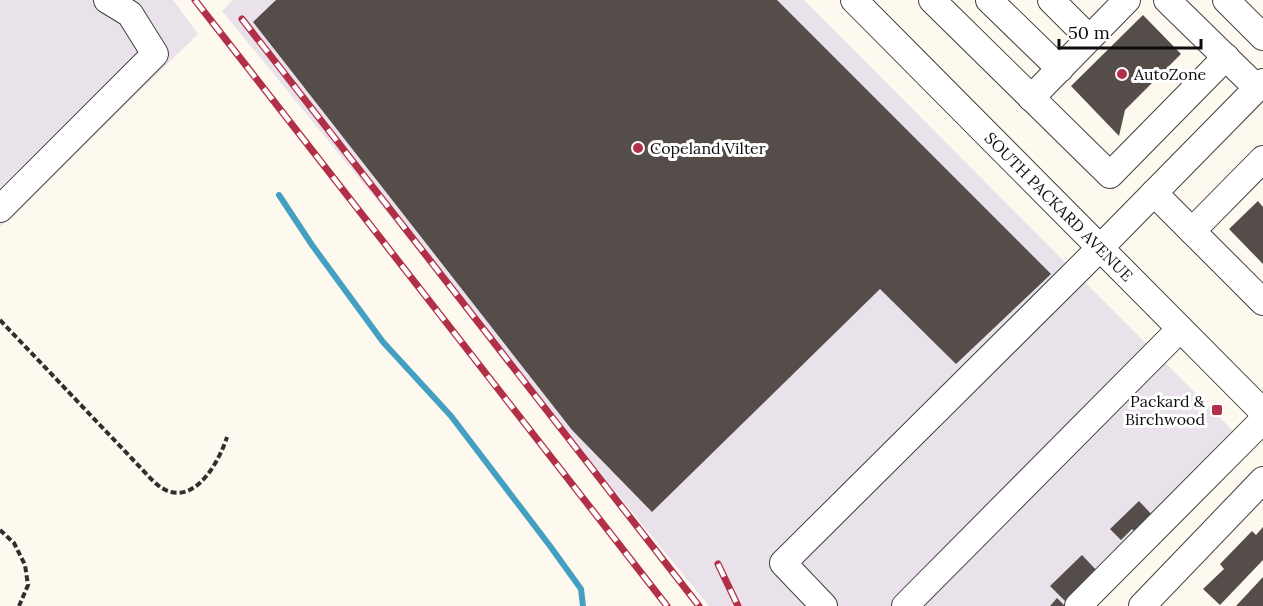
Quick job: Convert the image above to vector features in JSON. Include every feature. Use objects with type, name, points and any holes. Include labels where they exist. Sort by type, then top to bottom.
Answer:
[{"type":"street","points":[[0,209],[155,54],[130,14],[107,0]]},
{"type":"street","name":"SOUTH PACKARD AVENUE","points":[[854,0],[1263,412]]},
{"type":"street","points":[[932,0],[1110,176],[1226,57]]},
{"type":"street","points":[[990,0],[1060,69]]},
{"type":"street","points":[[1051,0],[1089,38]]},
{"type":"street","points":[[824,606],[783,562],[1100,248],[1260,85],[1226,57],[1167,0]]},
{"type":"street","points":[[1226,0],[1263,37]]},
{"type":"street","points":[[1031,98],[1089,38],[1118,3]]},
{"type":"street","points":[[1192,231],[1263,159]]},
{"type":"street","points":[[1154,193],[1263,302]]},
{"type":"street","points":[[905,606],[1180,328]]},
{"type":"street","points":[[1078,606],[1263,420]]},
{"type":"street","points":[[1142,606],[1263,480]]},
{"type":"path","points":[[0,320],[138,465],[159,486],[170,492],[183,492],[194,487],[210,472],[222,453],[227,437]]},
{"type":"path","points":[[0,530],[14,543],[25,565],[28,585],[19,606]]},
{"type":"shaded area","points":[[0,0],[173,0],[198,34],[0,227]]},
{"type":"shaded area","points":[[233,0],[804,0],[1249,447],[1092,606],[709,606],[222,11]]},
{"type":"building","name":"Copeland Vilter","points":[[276,0],[777,0],[1051,274],[956,364],[880,289],[652,512],[572,430],[253,22]]},
{"type":"building","name":"AutoZone","points":[[1143,15],[1181,54],[1125,110],[1119,136],[1071,86]]},
{"type":"building","points":[[1258,201],[1263,207],[1263,264],[1229,229]]},
{"type":"building","points":[[1139,501],[1155,518],[1138,534],[1132,529],[1121,540],[1110,529]]},
{"type":"building","points":[[1263,527],[1263,560],[1220,605],[1203,589],[1224,569],[1220,564],[1252,531],[1256,535]]},
{"type":"building","points":[[1082,555],[1099,573],[1068,604],[1050,586]]},
{"type":"building","points":[[1263,577],[1263,606],[1236,606]]},
{"type":"building","points":[[1057,598],[1065,606],[1050,606]]},
{"type":"waterway","points":[[279,195],[312,245],[383,342],[451,416],[550,546],[581,589],[583,606]]},
{"type":"railway","points":[[195,0],[667,606]]},
{"type":"railway","points":[[242,19],[699,606]]},
{"type":"railway","points":[[718,564],[738,606]]},
{"type":"place","name":"AutoZone","points":[[1122,74]]},
{"type":"place","name":"Copeland Vilter","points":[[638,148]]},
{"type":"place","name":"Packard & Birchwood","points":[[1217,410]]}]
